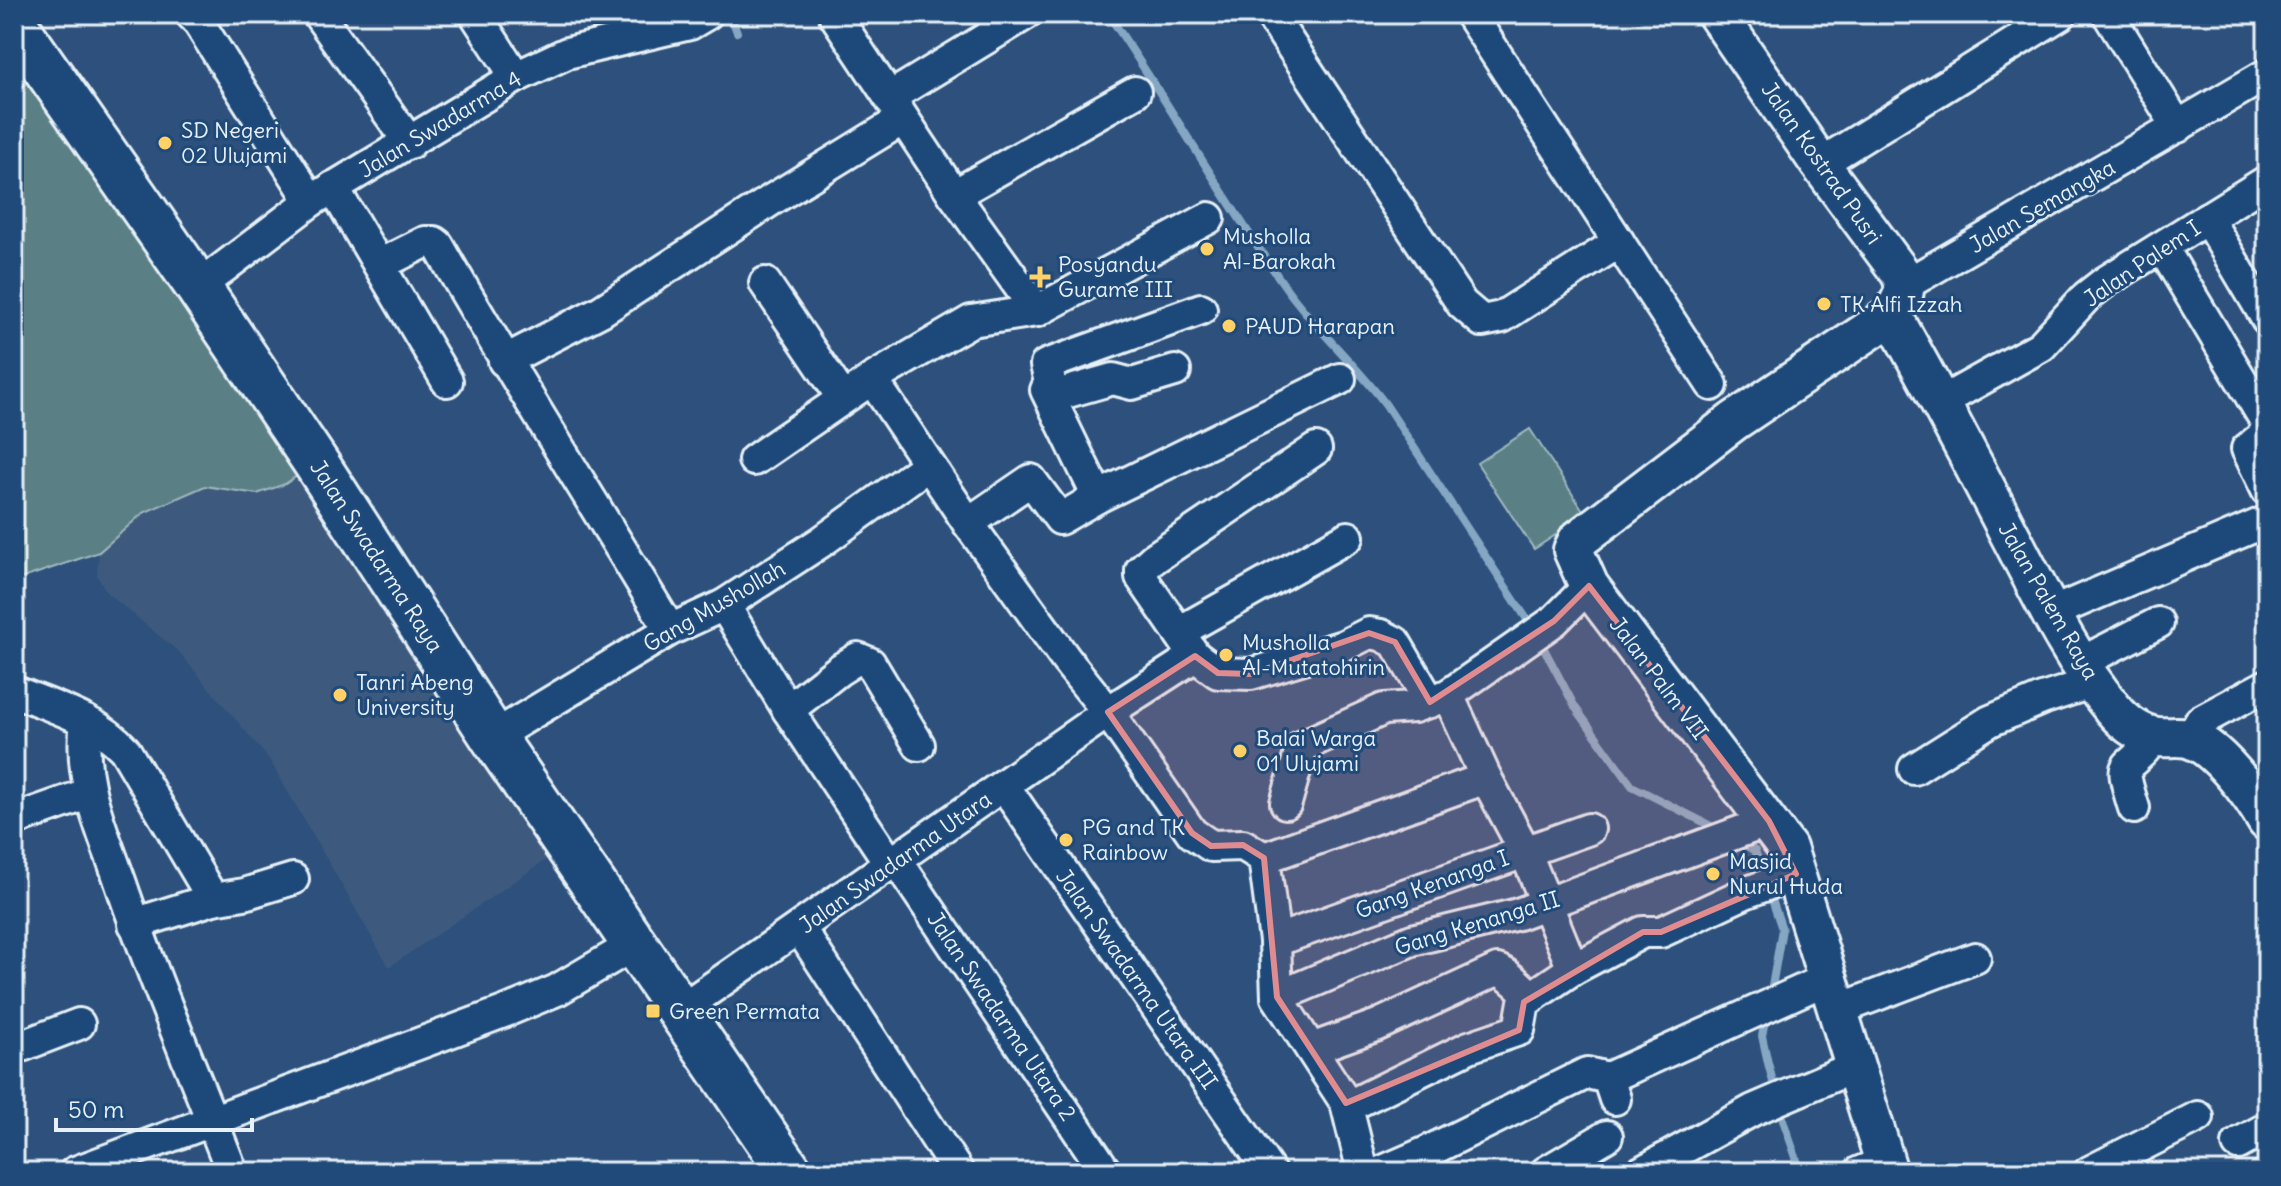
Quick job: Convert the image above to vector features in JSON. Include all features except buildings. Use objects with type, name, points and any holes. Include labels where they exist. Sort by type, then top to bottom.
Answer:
[{"type":"main road","name":"Jalan Swadarma Raya","points":[[14,23],[198,287],[493,737],[790,1172]]},
{"type":"street","points":[[191,14],[322,194],[379,265],[447,381]]},
{"type":"street","points":[[318,14],[410,143]]},
{"type":"street","points":[[475,14],[516,77]]},
{"type":"street","name":"Jalan Swadarma 4","points":[[198,287],[322,194],[516,77],[567,53],[690,24],[707,14]]},
{"type":"street","points":[[834,14],[954,195],[1037,311]]},
{"type":"street","points":[[504,361],[601,311],[773,199],[1026,14]]},
{"type":"street","points":[[1270,14],[1462,304],[1482,321],[1502,317],[1619,242]]},
{"type":"street","points":[[1470,14],[1712,385]]},
{"type":"street","name":"Jalan Kostrad Pusri","points":[[1717,14],[1820,164],[1899,271],[1898,300]]},
{"type":"street","points":[[1820,164],[2061,14]]},
{"type":"street","points":[[2108,14],[2178,127]]},
{"type":"street","name":"Jalan Semangka","points":[[1898,300],[2267,74]]},
{"type":"street","points":[[954,195],[1135,92]]},
{"type":"street","name":"Jalan Palem I","points":[[1941,402],[2041,346],[2087,296],[2267,181]]},
{"type":"street","points":[[754,460],[842,397],[971,321],[1037,311],[1209,218]]},
{"type":"street","points":[[2207,218],[2267,319]]},
{"type":"street","points":[[379,265],[425,242],[434,242],[670,630]]},
{"type":"street","points":[[2162,247],[2267,423]]},
{"type":"street","points":[[765,283],[842,397]]},
{"type":"street","name":"Jalan Palem Raya","points":[[1898,300],[1941,402],[2051,613],[2113,710],[2134,729],[2172,738],[2220,760],[2254,797],[2267,821]]},
{"type":"street","name":"Jalan Palm VII","points":[[1878,1169],[1854,1067],[1820,994],[1788,876],[1787,848],[1762,824],[1589,586],[1573,550],[1578,540],[1898,300]]},
{"type":"street","points":[[1098,497],[1046,390],[1050,382],[1045,367],[1048,363],[1201,309]]},
{"type":"street","points":[[1050,397],[1113,379],[1132,384],[1175,371]]},
{"type":"street","points":[[872,379],[968,523],[1067,661],[1108,712],[1192,833],[1211,846],[1243,845],[1264,858]]},
{"type":"street","points":[[968,523],[1031,480],[1060,519],[1098,497],[1340,379]]},
{"type":"street","points":[[2267,433],[2247,449],[2267,490]]},
{"type":"street","points":[[1316,449],[1165,550],[1141,570],[1141,577],[1187,644],[1218,673],[1251,674],[1343,646],[1369,633],[1395,642],[1439,698],[1486,778],[1525,851],[1573,969]]},
{"type":"street","name":"Gang Mushollah","points":[[493,737],[670,630],[724,605],[821,542],[928,465]]},
{"type":"street","points":[[2051,613],[2267,521]]},
{"type":"street","name":"Jalan Swadarma Utara","points":[[680,1010],[1108,712],[1187,644],[1348,537]]},
{"type":"street","points":[[1286,803],[1302,746],[1384,709],[1414,707],[1439,698],[1554,621],[1589,586]]},
{"type":"street","name":"Jalan Swadarma Utara 2","points":[[724,605],[788,710],[1106,1172]]},
{"type":"street","points":[[1914,769],[1990,721],[2042,699],[2158,623]]},
{"type":"street","points":[[788,710],[858,658],[870,663],[919,745]]},
{"type":"street","points":[[2134,808],[2123,774],[2125,765],[2146,750],[2267,685]]},
{"type":"street","points":[[14,691],[86,721],[113,736],[125,750],[213,899]]},
{"type":"street","points":[[86,721],[82,749],[90,793],[134,924],[232,1172]]},
{"type":"street","points":[[1264,858],[1486,778]]},
{"type":"street","name":"Jalan Swadarma Utara III","points":[[1004,786],[1270,1172]]},
{"type":"street","points":[[14,820],[90,793]]},
{"type":"street","name":"Gang Kenanga II","points":[[1277,997],[1412,940],[1518,914],[1762,824]]},
{"type":"street","name":"Gang Kenanga I","points":[[1275,941],[1589,829]]},
{"type":"street","points":[[1264,858],[1275,941],[1277,997],[1346,1103],[1363,1172]]},
{"type":"street","points":[[1346,1103],[1359,1101],[1469,1047],[1519,1030],[1524,1002],[1573,969],[1643,932],[1661,932],[1788,876]]},
{"type":"street","points":[[134,924],[213,899],[244,894],[293,879]]},
{"type":"street","points":[[800,929],[958,1172]]},
{"type":"street","points":[[75,1172],[509,1010],[569,965],[630,936]]},
{"type":"street","points":[[1381,1172],[1587,1073],[1611,1088],[1760,1007],[1975,958]]},
{"type":"street","points":[[1311,1049],[1378,1025],[1497,970],[1504,971],[1513,983],[1532,997]]},
{"type":"street","points":[[14,1049],[79,1024]]},
{"type":"street","points":[[1641,1172],[1753,1110],[1854,1067]]},
{"type":"street","points":[[2089,1172],[2198,1117]]},
{"type":"street","points":[[2238,1144],[2267,1128]]},
{"type":"street","points":[[1546,1172],[1607,1136]]},
{"type":"highlighted area","points":[[1589,586],[1769,821],[1796,874],[1661,932],[1643,932],[1524,1002],[1519,1030],[1346,1103],[1277,997],[1264,858],[1243,845],[1211,846],[1192,833],[1108,712],[1195,656],[1218,673],[1251,674],[1369,633],[1395,642],[1430,702],[1554,621]]},
{"type":"shaded area","name":"Tanri Abeng University","points":[[316,463],[569,844],[389,967],[269,759],[179,652],[107,593],[97,575],[99,552],[143,513],[205,486],[257,494]]},
{"type":"green space","points":[[14,25],[316,463],[285,484],[257,494],[205,486],[143,513],[99,552],[14,581]]},
{"type":"green space","points":[[1530,429],[1586,515],[1534,549],[1477,463]]},
{"type":"waterway","points":[[730,14],[737,32]]},
{"type":"waterway","points":[[1108,14],[1284,285],[1386,405],[1532,627]]},
{"type":"waterway","points":[[1539,639],[1575,707],[1632,786],[1721,831]]},
{"type":"waterway","points":[[1737,840],[1755,851],[1765,878]]},
{"type":"waterway","points":[[1769,891],[1782,929],[1770,998]]},
{"type":"waterway","points":[[1766,1015],[1762,1036],[1768,1063],[1801,1172]]},
{"type":"place","name":"SD Negeri 02 Ulujami","points":[[165,143]]},
{"type":"place","name":"Musholla Al-Barokah","points":[[1207,249]]},
{"type":"place","name":"Posyandu Gurame III","points":[[1040,277]]},
{"type":"place","name":"TK Alfi Izzah","points":[[1824,304]]},
{"type":"place","name":"PAUD Harapan","points":[[1229,326]]},
{"type":"place","name":"Musholla Al-Mutatohirin","points":[[1226,655]]},
{"type":"place","name":"Tanri Abeng University","points":[[340,695]]},
{"type":"place","name":"Balai Warga 01 Ulujami","points":[[1240,751]]},
{"type":"place","name":"PG and TK Rainbow","points":[[1066,840]]},
{"type":"place","name":"Masjid Nurul Huda","points":[[1713,874]]},
{"type":"place","name":"Green Permata","points":[[653,1011]]}]
